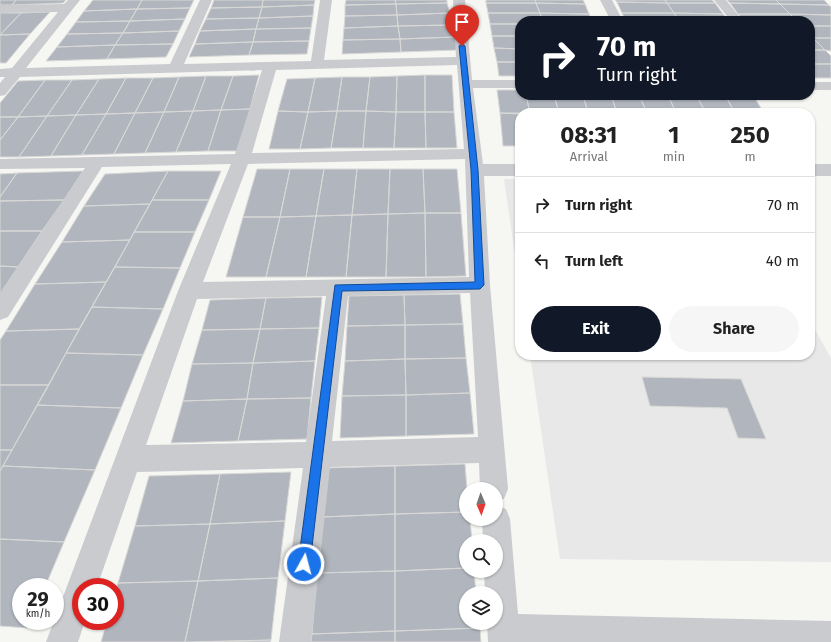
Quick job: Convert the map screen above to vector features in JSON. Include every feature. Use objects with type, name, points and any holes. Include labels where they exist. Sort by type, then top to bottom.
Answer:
[{"type":"street","points":[[175,69],[206,0]]},
{"type":"street","points":[[317,65],[326,0]]},
{"type":"street","points":[[459,0],[463,61],[473,162],[494,482]]},
{"type":"street","points":[[606,0],[614,16]]},
{"type":"street","points":[[720,0],[733,16]]},
{"type":"street","points":[[0,9],[71,4]]},
{"type":"street","points":[[0,92],[71,4]]},
{"type":"street","points":[[0,73],[463,61]]},
{"type":"street","points":[[85,578],[189,291],[242,158],[270,66]]},
{"type":"street","points":[[465,84],[515,84]]},
{"type":"street","points":[[815,87],[829,88]]},
{"type":"street","points":[[0,164],[242,158],[473,162],[515,169]]},
{"type":"street","points":[[0,311],[97,162]]},
{"type":"street","points":[[815,169],[831,170]]},
{"type":"street","points":[[189,291],[480,285]]},
{"type":"street","points":[[295,642],[338,287]]},
{"type":"street","points":[[127,459],[492,450]]},
{"type":"street","points":[[496,526],[504,636],[831,638]]},
{"type":"street","points":[[62,642],[72,614]]},
{"type":"shaded area","points":[[504,179],[515,179],[515,255]]},
{"type":"shaded area","points":[[815,330],[831,358],[831,562],[560,559],[531,360],[815,360]]},
{"type":"building","points":[[0,0],[16,0],[12,5],[0,5]]},
{"type":"building","points":[[16,0],[66,0],[63,3],[12,5]]},
{"type":"building","points":[[93,0],[142,0],[137,9],[84,11]]},
{"type":"building","points":[[142,0],[194,0],[190,8],[137,9]]},
{"type":"building","points":[[214,0],[263,0],[262,7],[211,8]]},
{"type":"building","points":[[263,0],[315,0],[314,5],[262,7]]},
{"type":"building","points":[[346,0],[395,0],[396,4],[345,5]]},
{"type":"building","points":[[395,0],[447,0],[447,3],[396,4]]},
{"type":"building","points":[[486,0],[535,0],[536,3],[486,3]]},
{"type":"building","points":[[535,0],[583,0],[585,4],[536,3]]},
{"type":"building","points":[[615,0],[665,0],[667,3],[617,2]]},
{"type":"building","points":[[665,0],[712,0],[715,3],[667,3]]},
{"type":"building","points":[[727,0],[776,0],[780,4],[730,3]]},
{"type":"building","points":[[776,0],[824,0],[829,5],[780,4]]},
{"type":"building","points":[[617,2],[667,3],[674,13],[622,13]]},
{"type":"building","points":[[447,3],[450,13],[397,15],[396,4]]},
{"type":"building","points":[[486,3],[536,3],[540,13],[488,13]]},
{"type":"building","points":[[536,3],[585,4],[589,14],[540,13]]},
{"type":"building","points":[[667,3],[715,3],[723,14],[674,13]]},
{"type":"building","points":[[730,3],[780,4],[790,14],[738,14]]},
{"type":"building","points":[[396,4],[397,15],[345,16],[345,5]]},
{"type":"building","points":[[780,4],[829,5],[831,7],[831,15],[790,14]]},
{"type":"building","points":[[314,5],[313,16],[259,18],[262,7]]},
{"type":"building","points":[[262,7],[259,18],[206,19],[211,8]]},
{"type":"building","points":[[190,8],[185,19],[130,21],[137,9]]},
{"type":"building","points":[[137,9],[130,21],[76,22],[84,11]]},
{"type":"building","points":[[50,12],[30,34],[0,35],[21,13]]},
{"type":"building","points":[[0,13],[21,13],[0,35]]},
{"type":"building","points":[[450,13],[452,25],[398,26],[397,15]]},
{"type":"building","points":[[488,13],[540,13],[541,16],[515,16],[515,24],[490,24]]},
{"type":"building","points":[[540,13],[589,14],[590,16],[541,16]]},
{"type":"building","points":[[622,13],[674,13],[676,16],[624,16]]},
{"type":"building","points":[[674,13],[723,14],[725,16],[676,16]]},
{"type":"building","points":[[738,14],[790,14],[792,16],[740,16]]},
{"type":"building","points":[[790,14],[831,15],[831,26],[815,26],[815,16],[792,16]]},
{"type":"building","points":[[397,15],[398,26],[344,28],[345,16]]},
{"type":"building","points":[[313,16],[311,28],[256,29],[259,18]]},
{"type":"building","points":[[259,18],[256,29],[200,31],[206,19]]},
{"type":"building","points":[[185,19],[179,31],[123,33],[130,21]]},
{"type":"building","points":[[130,21],[123,33],[67,34],[76,22]]},
{"type":"building","points":[[490,24],[515,24],[515,36],[492,36]]},
{"type":"building","points":[[452,25],[455,37],[400,39],[398,26]]},
{"type":"building","points":[[398,26],[400,39],[343,40],[344,28]]},
{"type":"building","points":[[815,26],[831,26],[831,38],[815,38]]},
{"type":"building","points":[[311,28],[309,41],[253,42],[256,29]]},
{"type":"building","points":[[256,29],[253,42],[195,44],[200,31]]},
{"type":"building","points":[[179,31],[173,44],[115,45],[123,33]]},
{"type":"building","points":[[123,33],[115,45],[57,47],[67,34]]},
{"type":"building","points":[[30,34],[6,63],[0,63],[0,35]]},
{"type":"building","points":[[492,36],[515,36],[515,49],[494,48]]},
{"type":"building","points":[[455,37],[458,50],[401,52],[400,39]]},
{"type":"building","points":[[815,38],[831,38],[831,51],[825,50],[815,40]]},
{"type":"building","points":[[400,39],[401,52],[342,54],[343,40]]},
{"type":"building","points":[[815,40],[825,50],[815,50]]},
{"type":"building","points":[[309,41],[307,54],[249,55],[253,42]]},
{"type":"building","points":[[253,42],[249,55],[189,57],[195,44]]},
{"type":"building","points":[[173,44],[166,57],[107,59],[115,45]]},
{"type":"building","points":[[115,45],[107,59],[46,61],[57,47]]},
{"type":"building","points":[[494,48],[515,49],[515,62],[497,62]]},
{"type":"building","points":[[815,50],[825,50],[831,56],[831,64],[815,64]]},
{"type":"building","points":[[497,62],[515,62],[515,76],[499,76]]},
{"type":"building","points":[[815,64],[831,64],[831,78],[815,78]]},
{"type":"building","points":[[259,75],[250,109],[221,110],[233,76]]},
{"type":"building","points":[[425,75],[425,112],[396,112],[397,76]]},
{"type":"building","points":[[425,75],[452,75],[454,112],[425,112]]},
{"type":"building","points":[[206,76],[233,76],[221,110],[193,111]]},
{"type":"building","points":[[206,76],[193,111],[164,112],[179,77]]},
{"type":"building","points":[[397,76],[396,112],[366,111],[370,77]]},
{"type":"building","points":[[179,77],[164,112],[135,113],[153,78]]},
{"type":"building","points":[[342,77],[337,111],[308,112],[315,78]]},
{"type":"building","points":[[342,77],[370,77],[366,111],[337,111]]},
{"type":"building","points":[[126,78],[106,114],[76,115],[99,79]]},
{"type":"building","points":[[126,78],[153,78],[135,113],[106,114]]},
{"type":"building","points":[[315,78],[308,112],[278,111],[287,79]]},
{"type":"building","points":[[99,79],[76,115],[47,116],[72,80]]},
{"type":"building","points":[[45,80],[72,80],[47,116],[18,117]]},
{"type":"building","points":[[45,80],[18,117],[0,117],[0,103],[18,81]]},
{"type":"building","points":[[497,90],[515,90],[515,100],[527,100],[529,108],[515,108],[515,113],[500,113]]},
{"type":"building","points":[[527,100],[555,100],[558,108],[529,108]]},
{"type":"building","points":[[555,100],[584,100],[587,108],[558,108]]},
{"type":"building","points":[[584,100],[613,100],[615,108],[587,108]]},
{"type":"building","points":[[613,100],[641,100],[645,108],[615,108]]},
{"type":"building","points":[[641,100],[670,100],[674,108],[645,108]]},
{"type":"building","points":[[670,100],[699,100],[703,108],[674,108]]},
{"type":"building","points":[[699,100],[728,100],[732,108],[703,108]]},
{"type":"building","points":[[728,100],[756,100],[761,108],[732,108]]},
{"type":"building","points":[[250,109],[239,151],[208,151],[221,110]]},
{"type":"building","points":[[221,110],[208,151],[176,152],[193,111]]},
{"type":"building","points":[[193,111],[176,152],[145,153],[164,112]]},
{"type":"building","points":[[278,111],[308,112],[300,149],[269,149]]},
{"type":"building","points":[[337,111],[366,111],[363,148],[331,148]]},
{"type":"building","points":[[337,111],[331,148],[300,149],[308,112]]},
{"type":"building","points":[[366,111],[396,112],[394,148],[363,148]]},
{"type":"building","points":[[164,112],[145,153],[114,154],[135,113]]},
{"type":"building","points":[[396,112],[425,112],[426,148],[394,148]]},
{"type":"building","points":[[425,112],[454,112],[457,148],[426,148]]},
{"type":"building","points":[[135,113],[114,154],[82,155],[106,114]]},
{"type":"building","points":[[500,113],[515,114],[515,146],[503,146]]},
{"type":"building","points":[[106,114],[82,155],[51,156],[76,115]]},
{"type":"building","points":[[76,115],[51,156],[19,157],[47,116]]},
{"type":"building","points":[[47,116],[19,157],[0,157],[0,140],[18,117]]},
{"type":"building","points":[[0,117],[18,117],[0,140]]},
{"type":"building","points":[[257,169],[290,169],[280,217],[243,217]]},
{"type":"building","points":[[290,169],[324,169],[316,216],[280,217]]},
{"type":"building","points":[[324,169],[357,169],[352,215],[316,216]]},
{"type":"building","points":[[357,169],[390,169],[388,214],[352,215]]},
{"type":"building","points":[[390,169],[423,169],[425,213],[388,214]]},
{"type":"building","points":[[423,169],[457,169],[461,213],[425,213]]},
{"type":"building","points":[[83,171],[64,200],[0,201],[0,197],[17,173]]},
{"type":"building","points":[[168,171],[221,171],[209,200],[152,200]]},
{"type":"building","points":[[168,171],[150,204],[84,206],[105,174]]},
{"type":"building","points":[[17,173],[0,197],[0,174]]},
{"type":"building","points":[[64,200],[42,231],[0,231],[0,201]]},
{"type":"building","points":[[152,200],[209,200],[195,232],[134,232]]},
{"type":"building","points":[[150,204],[130,240],[62,242],[84,206]]},
{"type":"building","points":[[425,213],[461,213],[466,276],[426,277]]},
{"type":"building","points":[[425,213],[426,277],[386,277],[388,214]]},
{"type":"building","points":[[388,214],[386,277],[346,277],[352,215]]},
{"type":"building","points":[[352,215],[346,277],[306,277],[316,216]]},
{"type":"building","points":[[316,216],[306,277],[266,277],[280,217]]},
{"type":"building","points":[[243,217],[280,217],[266,277],[226,277]]},
{"type":"building","points":[[0,231],[42,231],[18,267],[0,266]]},
{"type":"building","points":[[134,232],[195,232],[180,268],[115,267]]},
{"type":"building","points":[[130,240],[106,282],[35,284],[62,242]]},
{"type":"building","points":[[0,266],[18,267],[0,294]]},
{"type":"building","points":[[115,267],[180,268],[163,309],[92,307]]},
{"type":"building","points":[[106,282],[79,329],[6,331],[35,284]]},
{"type":"building","points":[[460,294],[463,324],[405,325],[404,295]]},
{"type":"building","points":[[404,295],[405,325],[347,326],[349,296]]},
{"type":"building","points":[[322,297],[319,328],[260,329],[266,298]]},
{"type":"building","points":[[266,298],[260,329],[202,330],[210,300]]},
{"type":"building","points":[[92,307],[163,309],[143,355],[66,353]]},
{"type":"building","points":[[463,324],[466,358],[405,359],[405,325]]},
{"type":"building","points":[[405,325],[405,359],[345,361],[347,326]]},
{"type":"building","points":[[319,328],[315,361],[253,363],[260,329]]},
{"type":"building","points":[[79,329],[49,385],[0,385],[0,340],[6,331]]},
{"type":"building","points":[[260,329],[253,363],[192,364],[202,330]]},
{"type":"building","points":[[66,353],[143,355],[121,408],[37,405]]},
{"type":"building","points":[[466,358],[470,393],[406,395],[405,359]]},
{"type":"building","points":[[405,359],[406,395],[342,396],[345,361]]},
{"type":"building","points":[[315,361],[311,398],[247,399],[253,363]]},
{"type":"building","points":[[253,363],[247,399],[183,401],[192,364]]},
{"type":"building","points":[[642,377],[741,379],[766,439],[738,438],[727,408],[650,406]]},
{"type":"building","points":[[0,385],[49,385],[12,450],[0,450]]},
{"type":"building","points":[[470,393],[474,434],[406,436],[406,395]]},
{"type":"building","points":[[406,395],[406,436],[340,438],[342,396]]},
{"type":"building","points":[[311,398],[307,439],[238,441],[247,399]]},
{"type":"building","points":[[247,399],[238,441],[171,443],[183,401]]},
{"type":"building","points":[[37,405],[121,408],[95,470],[3,466]]},
{"type":"building","points":[[0,450],[12,450],[0,471]]},
{"type":"building","points":[[465,464],[466,482],[459,482],[459,512],[395,514],[395,466]]},
{"type":"building","points":[[3,466],[95,470],[64,542],[0,539],[0,471]]},
{"type":"building","points":[[395,466],[395,514],[322,517],[326,468]]},
{"type":"building","points":[[291,472],[285,521],[210,524],[220,474]]},
{"type":"building","points":[[220,474],[210,524],[135,526],[149,476]]},
{"type":"building","points":[[459,512],[459,526],[471,526],[471,534],[459,534],[459,568],[395,571],[395,514]]},
{"type":"building","points":[[395,514],[395,571],[317,573],[322,517]]},
{"type":"building","points":[[285,521],[278,578],[198,581],[210,524]]},
{"type":"building","points":[[210,524],[198,581],[124,583],[124,578],[119,578],[135,526]]},
{"type":"building","points":[[0,539],[64,542],[49,578],[12,578],[12,627],[0,626]]},
{"type":"building","points":[[459,568],[459,578],[475,578],[475,586],[459,586],[459,629],[395,631],[395,571]]},
{"type":"building","points":[[395,571],[395,631],[312,634],[317,573]]},
{"type":"building","points":[[278,578],[271,640],[185,642],[198,581]]},
{"type":"building","points":[[198,581],[185,642],[101,642],[104,630],[124,630],[124,583]]},
{"type":"building","points":[[459,629],[459,630],[480,630],[481,642],[395,642],[395,631]]},
{"type":"building","points":[[395,631],[395,642],[311,642],[312,634]]},
{"type":"building","points":[[271,640],[270,642],[218,642]]},
{"type":"route","points":[[304,564],[338,287],[480,285],[475,170],[472,154],[462,46]]}]
